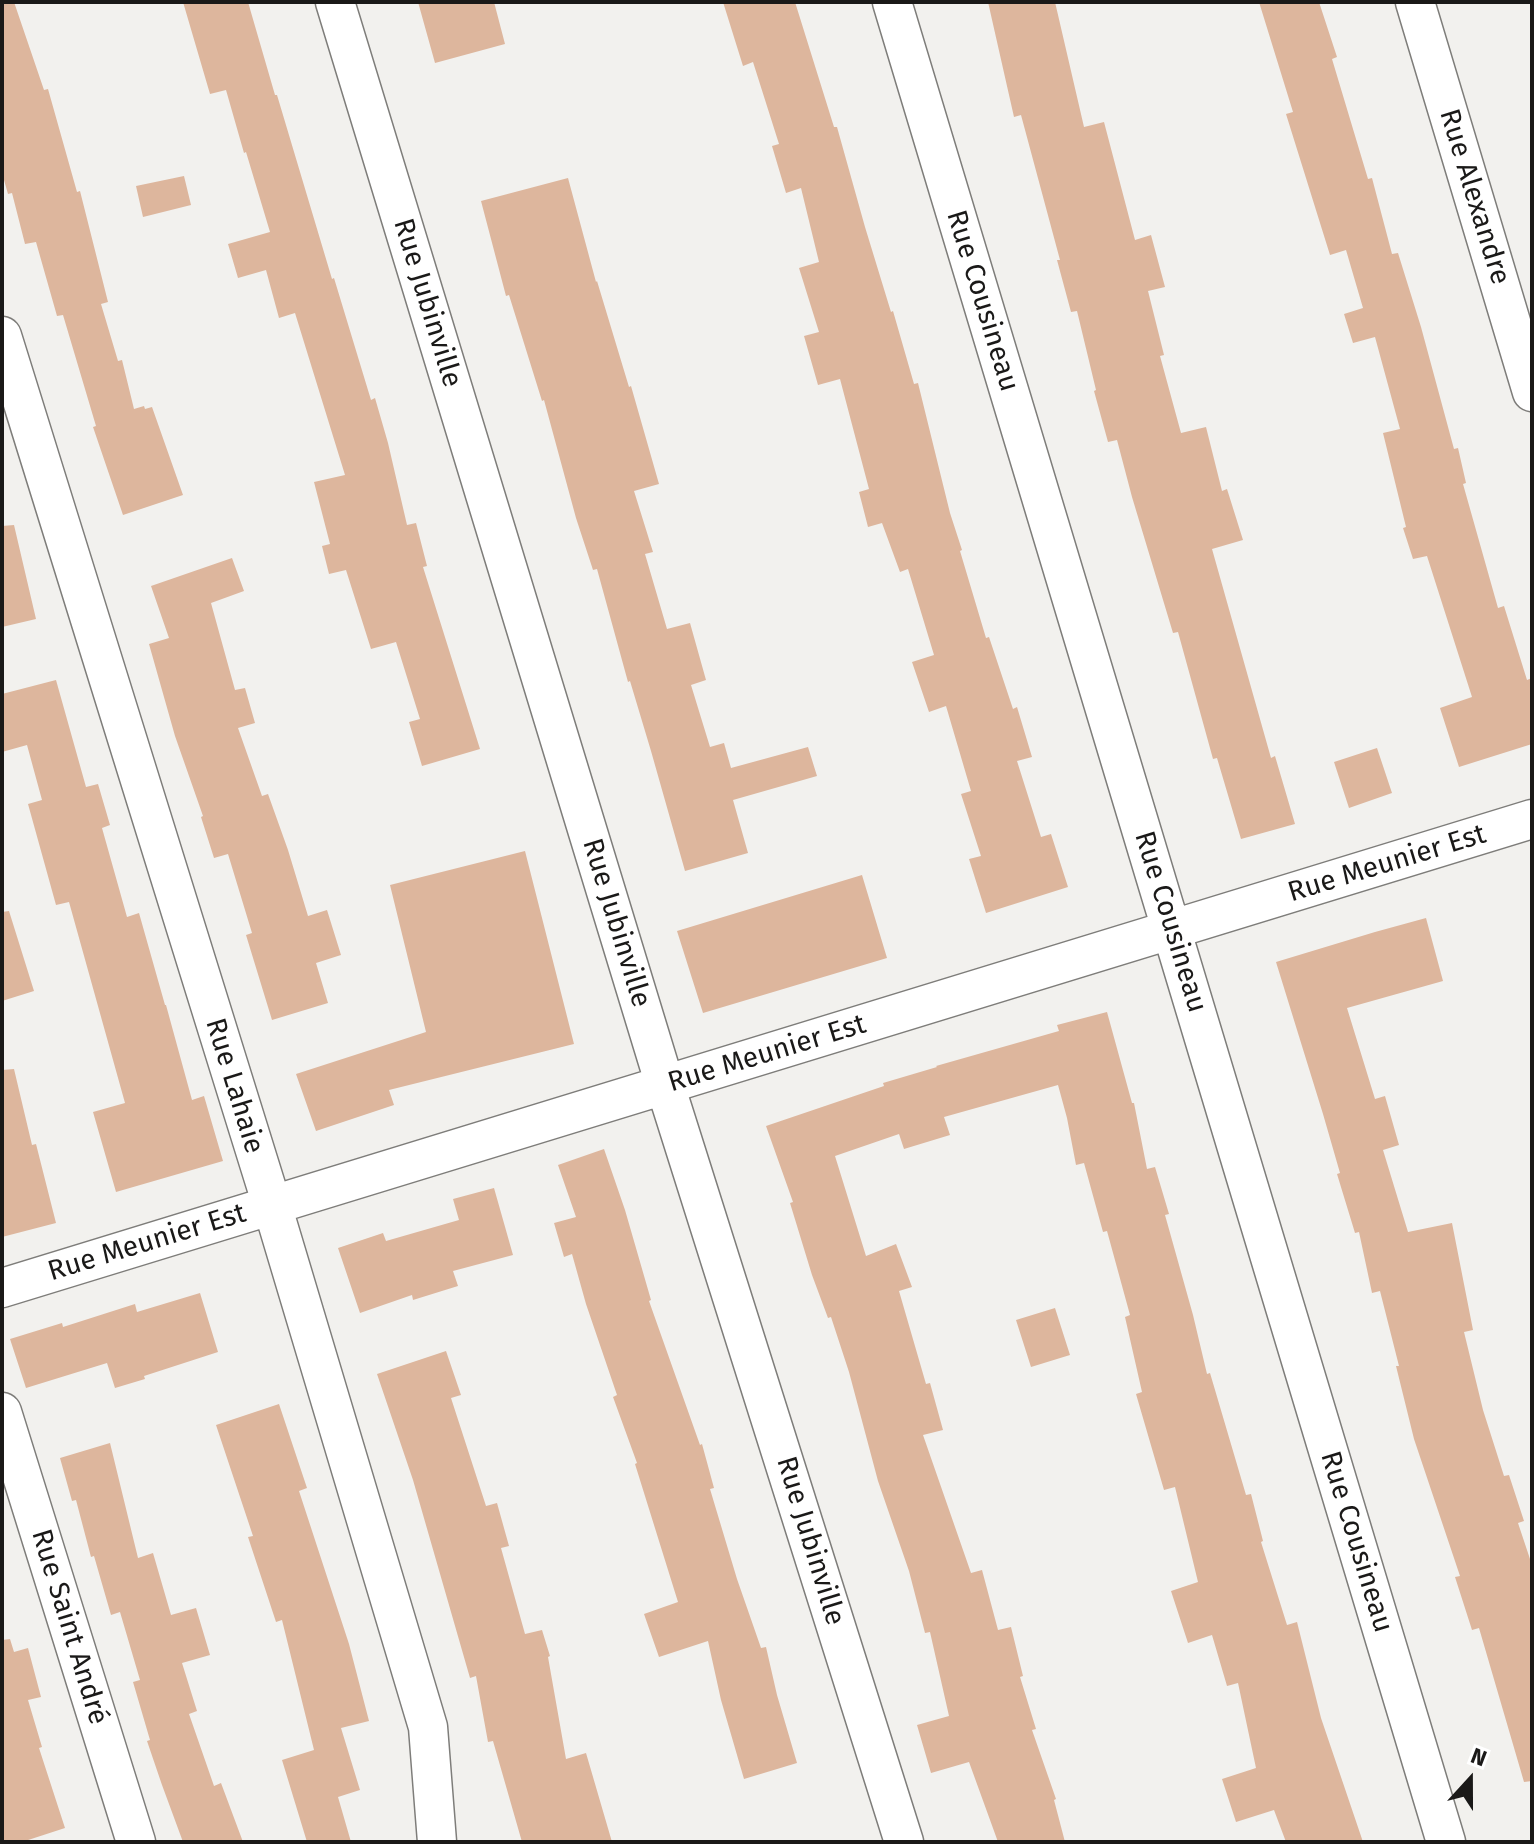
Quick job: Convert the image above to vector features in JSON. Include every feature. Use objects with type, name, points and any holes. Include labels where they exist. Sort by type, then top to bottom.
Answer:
[{"type":"street","name":"Rue Jubinville","points":[[335,2],[665,1085],[904,1842]]},
{"type":"street","name":"Rue Cousineau","points":[[892,2],[1446,1842]]},
{"type":"street","name":"Rue Alexandre","points":[[1415,2],[1532,392]]},
{"type":"street","name":"Rue Lahaie","points":[[2,336],[272,1205],[428,1727],[437,1842]]},
{"type":"street","name":"Rue Meunier Est","points":[[2,1288],[1532,819]]},
{"type":"street","name":"Rue Saint André","points":[[2,1412],[136,1842]]},
{"type":"building","points":[[2,2],[14,2],[44,90],[48,89],[77,192],[80,191],[108,302],[101,304],[118,361],[122,360],[134,409],[152,407],[183,495],[123,515],[93,427],[96,426],[63,315],[57,316],[36,242],[25,244],[12,193],[8,194],[2,173]]},
{"type":"building","points":[[183,2],[248,2],[332,279],[371,400],[375,398],[407,525],[416,523],[427,566],[423,567],[480,749],[422,766],[409,722],[420,719],[396,642],[371,649],[346,570],[329,574],[322,546],[330,544],[314,482],[345,475],[295,313],[279,318],[266,270],[238,278],[228,244],[270,232],[226,90],[210,94]]},
{"type":"building","points":[[418,2],[494,2],[505,44],[435,63]]},
{"type":"building","points":[[723,2],[795,2],[834,127],[837,127],[914,384],[918,383],[960,551],[986,638],[989,637],[1013,709],[1017,707],[1032,757],[1017,761],[1041,837],[1051,834],[1068,887],[986,913],[969,859],[981,856],[961,794],[971,791],[946,706],[929,712],[912,662],[934,655],[908,569],[900,572],[882,523],[868,527],[859,492],[869,489],[840,379],[818,385],[804,336],[819,332],[799,268],[819,262],[801,188],[786,193],[772,146],[779,144],[753,62],[743,66]]},
{"type":"building","points":[[988,2],[1055,2],[1084,127],[1104,122],[1135,240],[1151,235],[1165,287],[1148,291],[1164,355],[1160,356],[1181,433],[1206,427],[1222,491],[1227,489],[1243,540],[1212,549],[1271,758],[1275,756],[1295,824],[1241,839],[1217,758],[1213,759],[1178,632],[1173,633],[1117,440],[1108,442],[1077,311],[1071,312],[1021,115],[1014,117]]},
{"type":"building","points":[[1259,2],[1319,2],[1337,57],[1332,59],[1368,179],[1372,178],[1392,254],[1398,253],[1454,449],[1458,448],[1466,483],[1463,484],[1498,608],[1504,606],[1527,680],[1532,678],[1532,744],[1459,767],[1440,708],[1472,697],[1427,556],[1413,559],[1403,528],[1406,527],[1383,433],[1400,429],[1375,337],[1353,343],[1344,314],[1363,308],[1346,250],[1330,255],[1286,114],[1293,112]]},
{"type":"building","points":[[184,176],[191,205],[143,217],[136,186]]},
{"type":"building","points":[[568,178],[596,282],[631,386],[659,484],[634,491],[653,552],[645,554],[667,629],[690,623],[706,680],[691,685],[710,747],[724,743],[731,768],[808,747],[817,776],[733,800],[748,853],[685,871],[597,569],[593,570],[544,400],[509,295],[506,296],[481,201]]},
{"type":"building","points":[[14,525],[36,619],[2,627],[2,526]]},
{"type":"building","points":[[232,558],[244,591],[211,603],[235,690],[245,688],[255,723],[238,728],[262,796],[268,794],[308,916],[327,910],[341,955],[316,963],[328,1003],[272,1020],[246,935],[252,933],[228,854],[214,858],[149,644],[169,638],[151,586]]},
{"type":"building","points":[[56,680],[86,787],[98,784],[110,825],[102,828],[127,917],[139,913],[192,1100],[204,1096],[223,1161],[116,1192],[93,1112],[125,1103],[69,902],[56,905],[28,804],[42,800],[27,745],[2,752],[2,694]]},
{"type":"building","points":[[1377,748],[1392,793],[1349,808],[1334,762]]},
{"type":"building","points":[[525,851],[574,1044],[389,1090],[394,1105],[316,1131],[296,1074],[426,1032],[390,885]]},
{"type":"building","points":[[862,875],[887,958],[703,1013],[677,931]]},
{"type":"building","points":[[9,911],[34,991],[2,1001],[2,912]]},
{"type":"building","points":[[1426,918],[1443,981],[1347,1008],[1375,1099],[1385,1096],[1399,1145],[1383,1150],[1408,1232],[1452,1223],[1473,1330],[1464,1332],[1483,1410],[1504,1476],[1509,1475],[1524,1521],[1518,1523],[1532,1565],[1532,1781],[1524,1782],[1479,1628],[1472,1630],[1455,1577],[1460,1576],[1414,1439],[1380,1291],[1372,1293],[1359,1232],[1355,1233],[1323,1114],[1276,962]]},
{"type":"building","points":[[1107,1012],[1134,1103],[1147,1169],[1155,1167],[1169,1214],[1165,1215],[1207,1374],[1210,1373],[1246,1495],[1251,1494],[1261,1542],[1287,1625],[1297,1622],[1321,1718],[1363,1842],[1286,1842],[1274,1810],[1236,1822],[1222,1779],[1256,1768],[1238,1683],[1227,1686],[1212,1635],[1188,1643],[1171,1591],[1198,1582],[1175,1487],[1164,1490],[1136,1394],[1142,1392],[1125,1317],[1130,1315],[1084,1163],[1076,1165],[1058,1085],[944,1117],[950,1135],[904,1149],[899,1134],[835,1156],[866,1256],[896,1244],[912,1287],[899,1291],[943,1430],[923,1435],[971,1573],[982,1570],[998,1630],[1011,1627],[1023,1676],[1020,1677],[1036,1729],[1032,1730],[1056,1799],[1065,1842],[998,1842],[969,1762],[931,1773],[917,1725],[949,1716],[930,1632],[925,1633],[909,1571],[878,1481],[849,1372],[831,1317],[828,1318],[812,1275],[790,1203],[793,1202],[766,1126],[884,1086],[883,1083],[1059,1031],[1057,1025]]},
{"type":"building","points":[[14,1069],[32,1145],[36,1144],[56,1223],[2,1237],[2,1070]]},
{"type":"building","points":[[604,1149],[625,1210],[649,1301],[702,1444],[714,1488],[710,1489],[737,1579],[761,1648],[766,1647],[797,1763],[744,1779],[708,1641],[659,1657],[644,1614],[678,1602],[637,1463],[613,1397],[617,1395],[572,1254],[564,1257],[554,1223],[576,1217],[558,1165]]},
{"type":"building","points":[[494,1188],[513,1255],[453,1271],[458,1286],[413,1300],[412,1295],[360,1313],[338,1248],[383,1233],[386,1241],[459,1220],[453,1199]]},
{"type":"building","points":[[200,1293],[218,1352],[115,1388],[107,1363],[26,1388],[10,1339],[62,1323],[63,1327],[135,1304],[137,1312]]},
{"type":"building","points":[[1055,1308],[1070,1355],[1031,1367],[1016,1320]]},
{"type":"building","points":[[446,1351],[461,1395],[451,1398],[486,1506],[497,1503],[509,1546],[501,1548],[525,1634],[542,1630],[550,1656],[566,1759],[586,1753],[612,1842],[522,1842],[493,1741],[488,1742],[476,1676],[470,1678],[413,1480],[377,1374]]},
{"type":"building","points":[[279,1404],[307,1488],[299,1491],[349,1644],[369,1721],[341,1728],[360,1790],[338,1797],[351,1842],[307,1842],[282,1760],[314,1750],[282,1620],[276,1622],[248,1537],[253,1536],[216,1425]]},
{"type":"building","points":[[110,1443],[138,1558],[153,1553],[171,1615],[196,1608],[210,1655],[182,1663],[197,1711],[189,1714],[214,1786],[221,1783],[243,1842],[183,1842],[147,1741],[150,1740],[133,1682],[140,1680],[120,1612],[111,1615],[60,1458]]},
{"type":"building","points":[[10,1639],[14,1652],[28,1648],[41,1697],[28,1700],[42,1747],[39,1748],[65,1828],[22,1842],[2,1842],[2,1640]]}]
